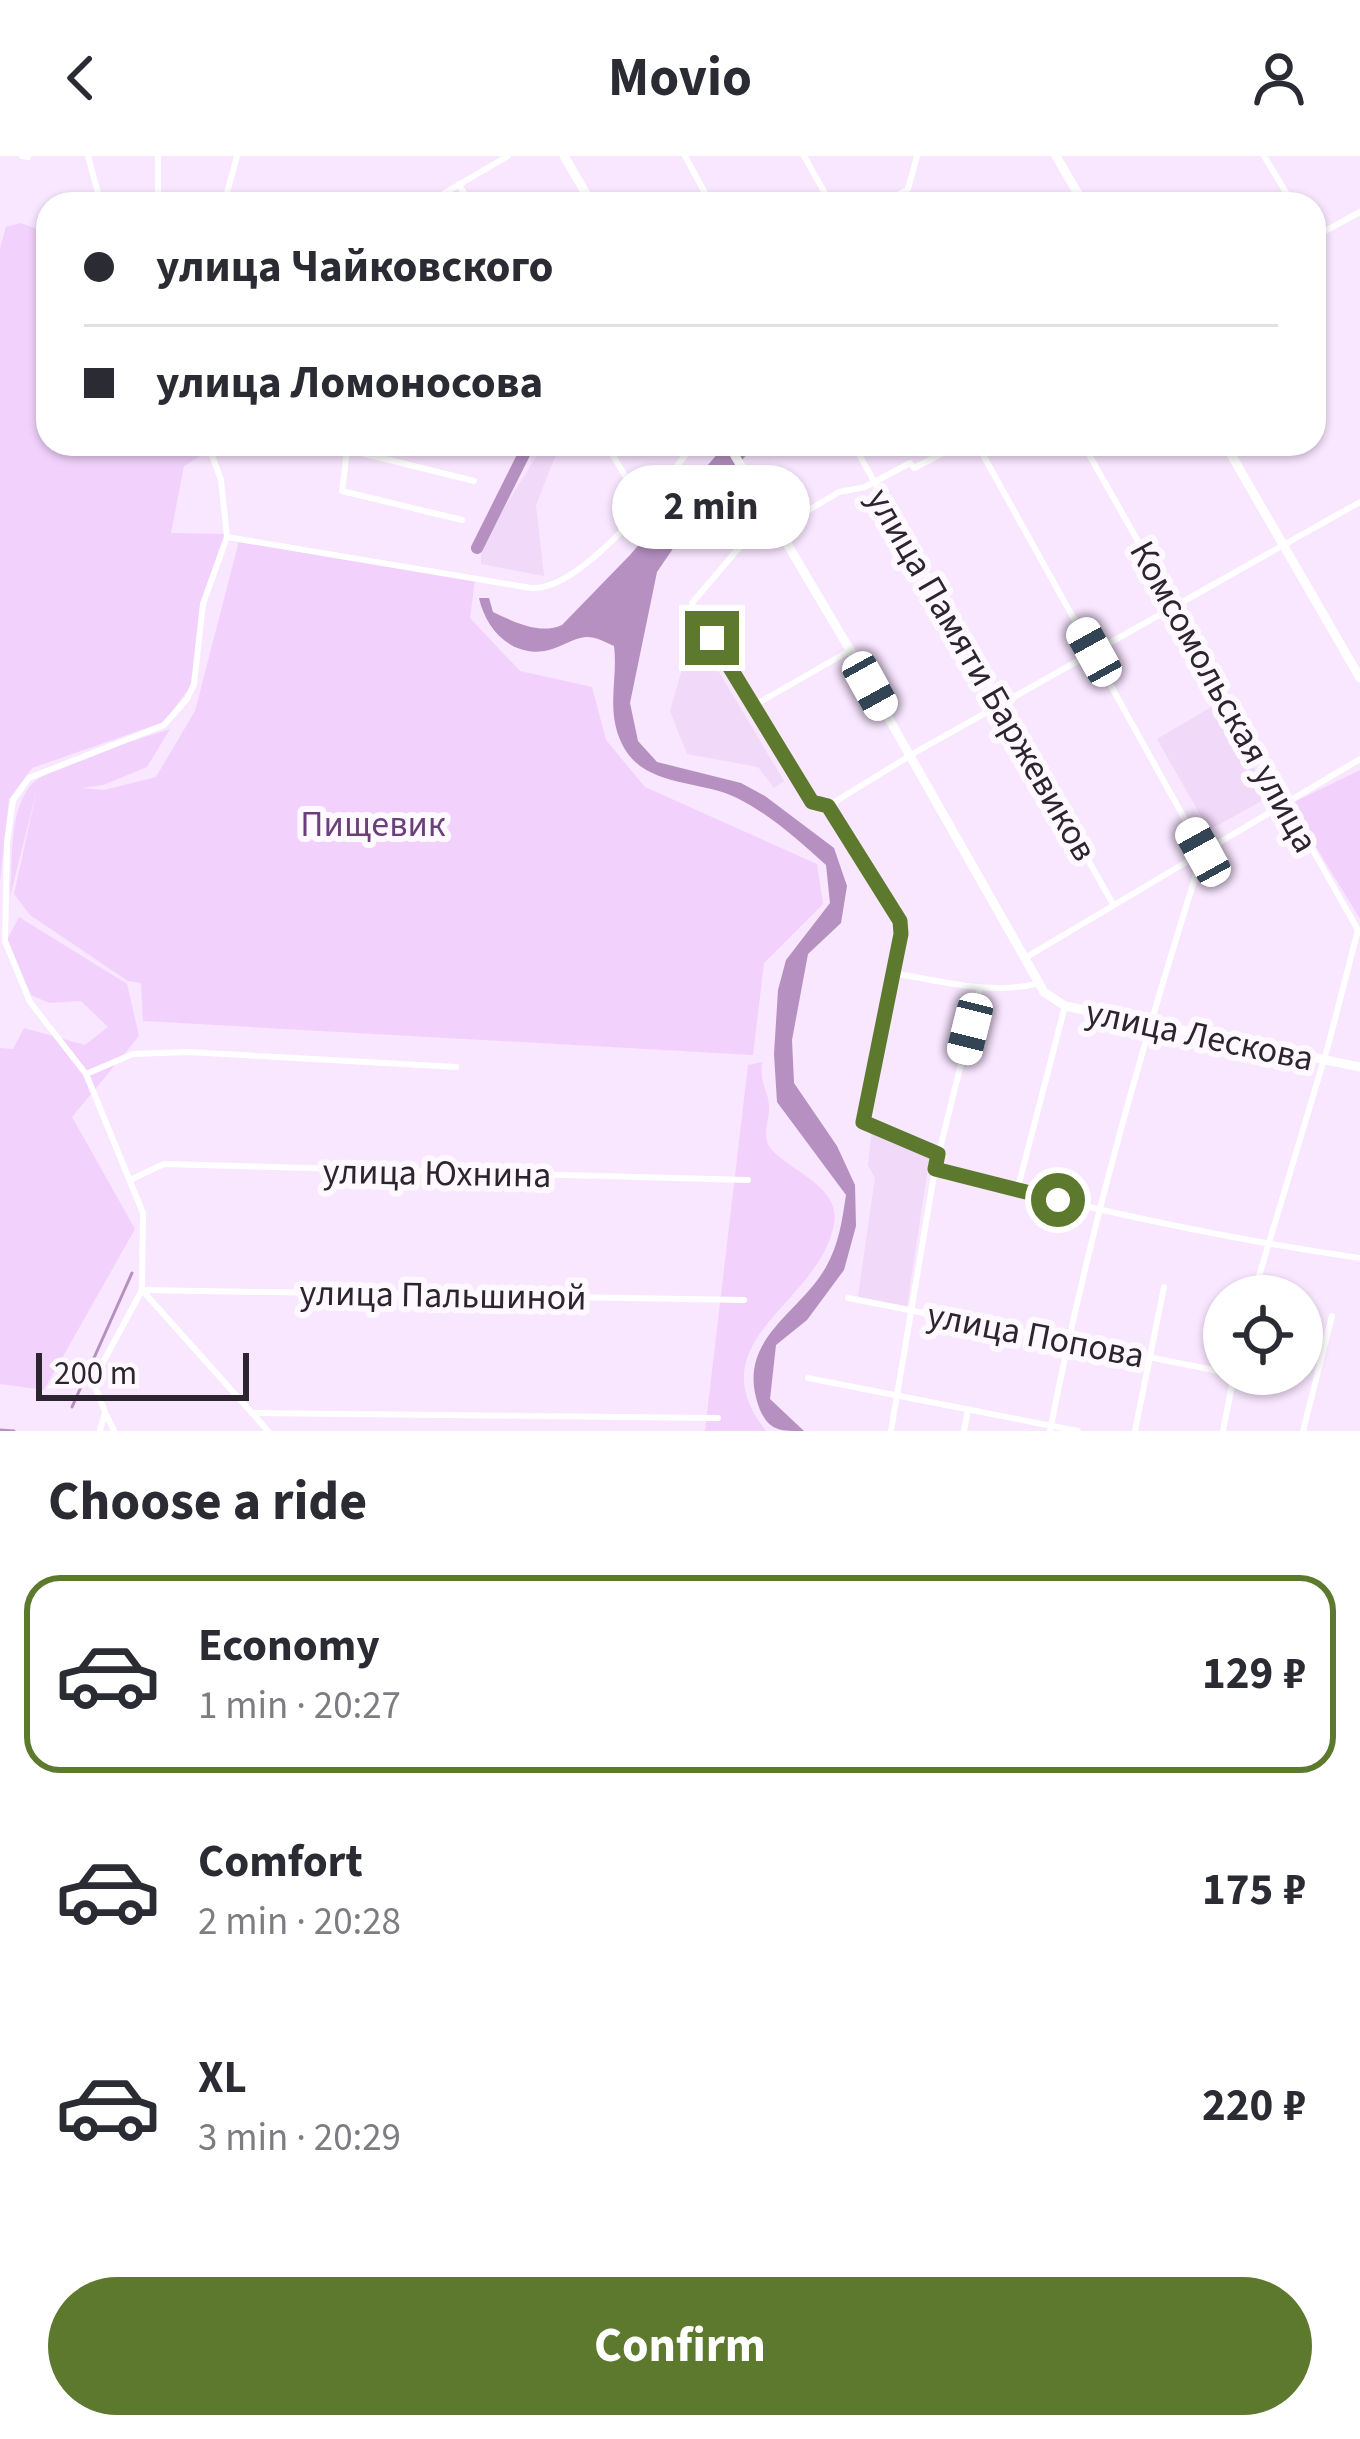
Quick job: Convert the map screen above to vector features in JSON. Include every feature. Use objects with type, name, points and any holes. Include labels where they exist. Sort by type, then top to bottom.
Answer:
[{"type":"street","points":[[88,156],[97,192]]},
{"type":"street","points":[[158,156],[158,192]]},
{"type":"street","points":[[227,192],[237,156]]},
{"type":"street","points":[[446,192],[508,156]]},
{"type":"street","points":[[564,156],[585,192]]},
{"type":"street","points":[[685,156],[704,192]]},
{"type":"street","points":[[804,156],[824,192]]},
{"type":"street","points":[[903,192],[908,189],[917,156]]},
{"type":"street","points":[[1056,156],[1077,192]]},
{"type":"street","points":[[1264,156],[1286,192]]},
{"type":"street","points":[[459,184],[463,192]]},
{"type":"street","points":[[1326,230],[1360,212]]},
{"type":"street","points":[[113,1431],[93,1381],[142,1290],[143,1213],[86,1074],[30,1002],[5,940],[13,800],[29,778],[164,724],[194,683],[203,604],[227,537],[221,480],[212,456]]},
{"type":"street","points":[[346,456],[342,491],[461,520]]},
{"type":"street","points":[[372,456],[474,481]]},
{"type":"street","points":[[613,456],[630,484]]},
{"type":"street","points":[[227,537],[549,587],[569,577],[601,549],[682,456]]},
{"type":"street","points":[[735,456],[1040,988]]},
{"type":"street","name":"улица Памяти Баржевиков","points":[[860,456],[1114,904]]},
{"type":"street","points":[[938,456],[839,492],[760,539],[749,536],[692,603],[812,802],[828,806],[900,921],[896,974],[863,1122],[938,1154]]},
{"type":"street","points":[[984,456],[1203,852],[1148,1025],[1099,1209],[1051,1428]]},
{"type":"street","name":"Комсомольская улица","points":[[1090,456],[1358,930],[1258,1275]]},
{"type":"street","points":[[1232,456],[1360,678]]},
{"type":"street","points":[[828,806],[1360,502]]},
{"type":"street","points":[[753,706],[850,650]]},
{"type":"street","points":[[1022,960],[1360,759]]},
{"type":"street","points":[[896,974],[980,987],[1040,988]]},
{"type":"street","points":[[891,1431],[938,1154],[980,987]]},
{"type":"street","name":"улица Лескова","points":[[1040,988],[1065,1006],[1360,1066]]},
{"type":"street","points":[[1017,1190],[1065,1006]]},
{"type":"street","points":[[86,1074],[133,1054],[188,1052],[456,1067]]},
{"type":"street","name":"улица Юхнина","points":[[130,1180],[164,1164],[748,1180]]},
{"type":"street","points":[[935,1169],[1099,1209],[1360,1258]]},
{"type":"street","points":[[1135,1431],[1164,1287]]},
{"type":"street","points":[[142,1290],[268,1431]]},
{"type":"street","name":"улица Пальшиной","points":[[142,1290],[744,1300]]},
{"type":"street","name":"улица Попова","points":[[848,1298],[1203,1368]]},
{"type":"street","points":[[1303,1431],[1332,1316]]},
{"type":"street","points":[[808,1378],[1078,1431]]},
{"type":"street","points":[[1223,1431],[1228,1395]]},
{"type":"street","points":[[964,1431],[968,1409]]},
{"type":"street","points":[[100,1431],[105,1412]]},
{"type":"street","points":[[255,1413],[718,1418]]},
{"type":"shaded area","points":[[537,456],[555,456],[536,505],[544,576],[481,564],[481,545]]},
{"type":"shaded area","points":[[716,456],[746,456],[702,506],[657,572],[630,703],[638,741],[657,762],[741,783],[765,796],[834,848],[847,886],[841,923],[808,954],[792,1040],[794,1083],[837,1146],[855,1185],[856,1226],[844,1270],[807,1320],[776,1345],[770,1399],[804,1431],[772,1426],[760,1410],[754,1386],[762,1347],[830,1258],[846,1195],[777,1102],[774,1054],[778,990],[786,960],[830,903],[826,865],[784,828],[737,798],[654,774],[628,754],[614,714],[614,646],[586,637],[549,650],[524,650],[495,631],[479,598],[489,598],[493,612],[518,623],[554,628],[630,555]]},
{"type":"shaded area","points":[[698,637],[784,781],[774,788],[758,767],[687,754],[670,711],[689,645]]},
{"type":"shaded area","points":[[1220,702],[1269,797],[1209,830],[1157,739]]},
{"type":"shaded area","points":[[872,1128],[930,1154],[907,1306],[858,1297],[875,1178],[868,1165]]},
{"type":"green space","points":[[21,223],[36,229],[36,456],[200,456],[184,466],[171,533],[225,534],[204,593],[195,680],[164,722],[32,768],[9,799],[0,881],[0,248],[6,227]]},
{"type":"green space","name":"Пищевик","points":[[240,537],[475,580],[470,618],[520,671],[592,687],[606,740],[645,787],[817,864],[823,904],[764,963],[753,1055],[143,1021],[141,983],[128,981],[30,915],[14,894],[37,789],[10,897],[18,811],[30,786],[74,761],[170,729],[147,767],[103,785],[81,788],[104,790],[156,777],[195,711]]},
{"type":"green space","points":[[1360,770],[1360,919],[1290,804]]},
{"type":"green space","points":[[19,917],[127,984],[139,1036],[72,1117],[135,1229],[44,1390],[0,1384],[0,1048],[13,1049],[24,1028],[85,1045],[108,1027],[81,1001],[49,1003],[31,995],[7,940]]},
{"type":"green space","points":[[762,1062],[769,1106],[768,1145],[823,1190],[834,1211],[834,1224],[807,1278],[752,1347],[744,1372],[748,1399],[766,1431],[705,1431],[748,1065]]},
{"type":"waterway","points":[[477,548],[523,456]]},
{"type":"waterway","points":[[72,1407],[132,1273]]},
{"type":"waterway","points":[[0,1430],[14,1431]]},
{"type":"route","points":[[712,638],[812,802],[828,806],[900,921],[896,974],[863,1122],[938,1154],[935,1169],[1058,1200]]}]
